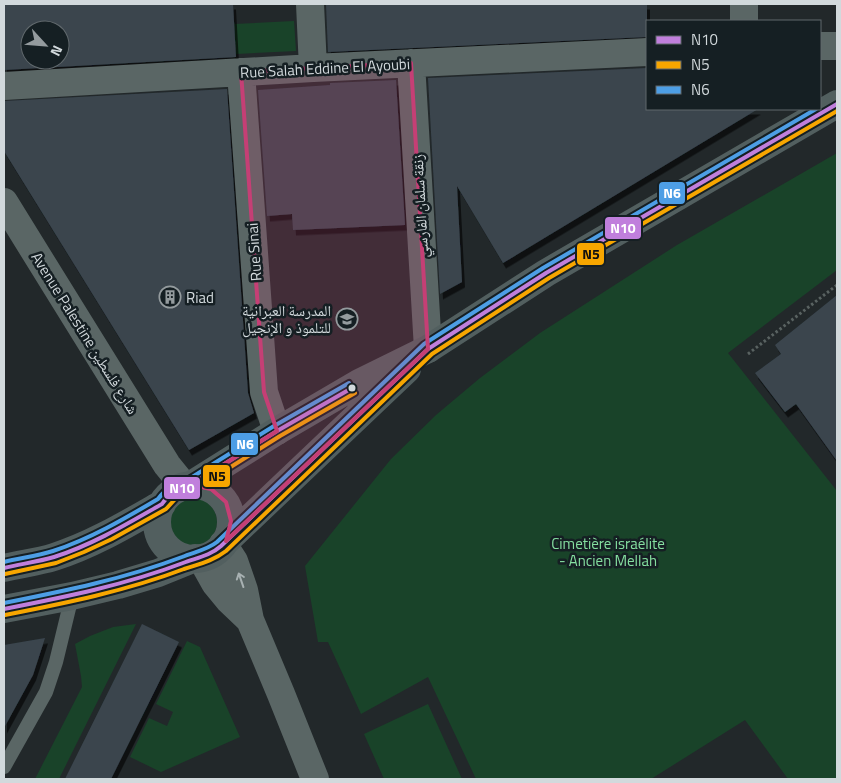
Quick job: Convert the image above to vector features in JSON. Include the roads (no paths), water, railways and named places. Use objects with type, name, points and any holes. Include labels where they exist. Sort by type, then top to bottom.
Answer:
[{"type":"street","points":[[310,4],[313,68]]},
{"type":"street","points":[[744,4],[744,20]]},
{"type":"street","points":[[821,46],[837,46]]},
{"type":"street","name":"Rue Salah Eddine El Ayoubi","points":[[4,86],[313,68],[646,52]]},
{"type":"street","name":"زنقة سلمان الفارسي","points":[[411,64],[428,349]]},
{"type":"street","name":"Rue Sinai","points":[[241,72],[264,392],[277,431]]},
{"type":"street","points":[[4,568],[53,557],[86,545],[119,528],[277,431],[360,383],[428,349],[546,273],[837,104]]},
{"type":"street","name":"Avenue Palestine شارع فلسطين","points":[[4,202],[166,465],[176,493]]},
{"type":"street","points":[[4,609],[72,596],[158,574],[211,550],[428,349]]},
{"type":"street","points":[[201,486],[219,494],[226,502],[230,512],[230,531],[211,550],[186,558],[176,554],[163,541],[157,522],[158,512],[176,493],[201,486]]},
{"type":"street","points":[[211,550],[215,583],[250,620],[315,779]]},
{"type":"lane","points":[[4,767],[46,692],[56,662],[72,596]]},
{"type":"place","name":"Riad","points":[[170,297]]},
{"type":"place","name":"المدرسة العبرانية للتلموذ و الإنجيل","points":[[347,319]]},
{"type":"park label","name":"Cimetière israélite - Ancien Mellah","points":[[608,552]]}]
